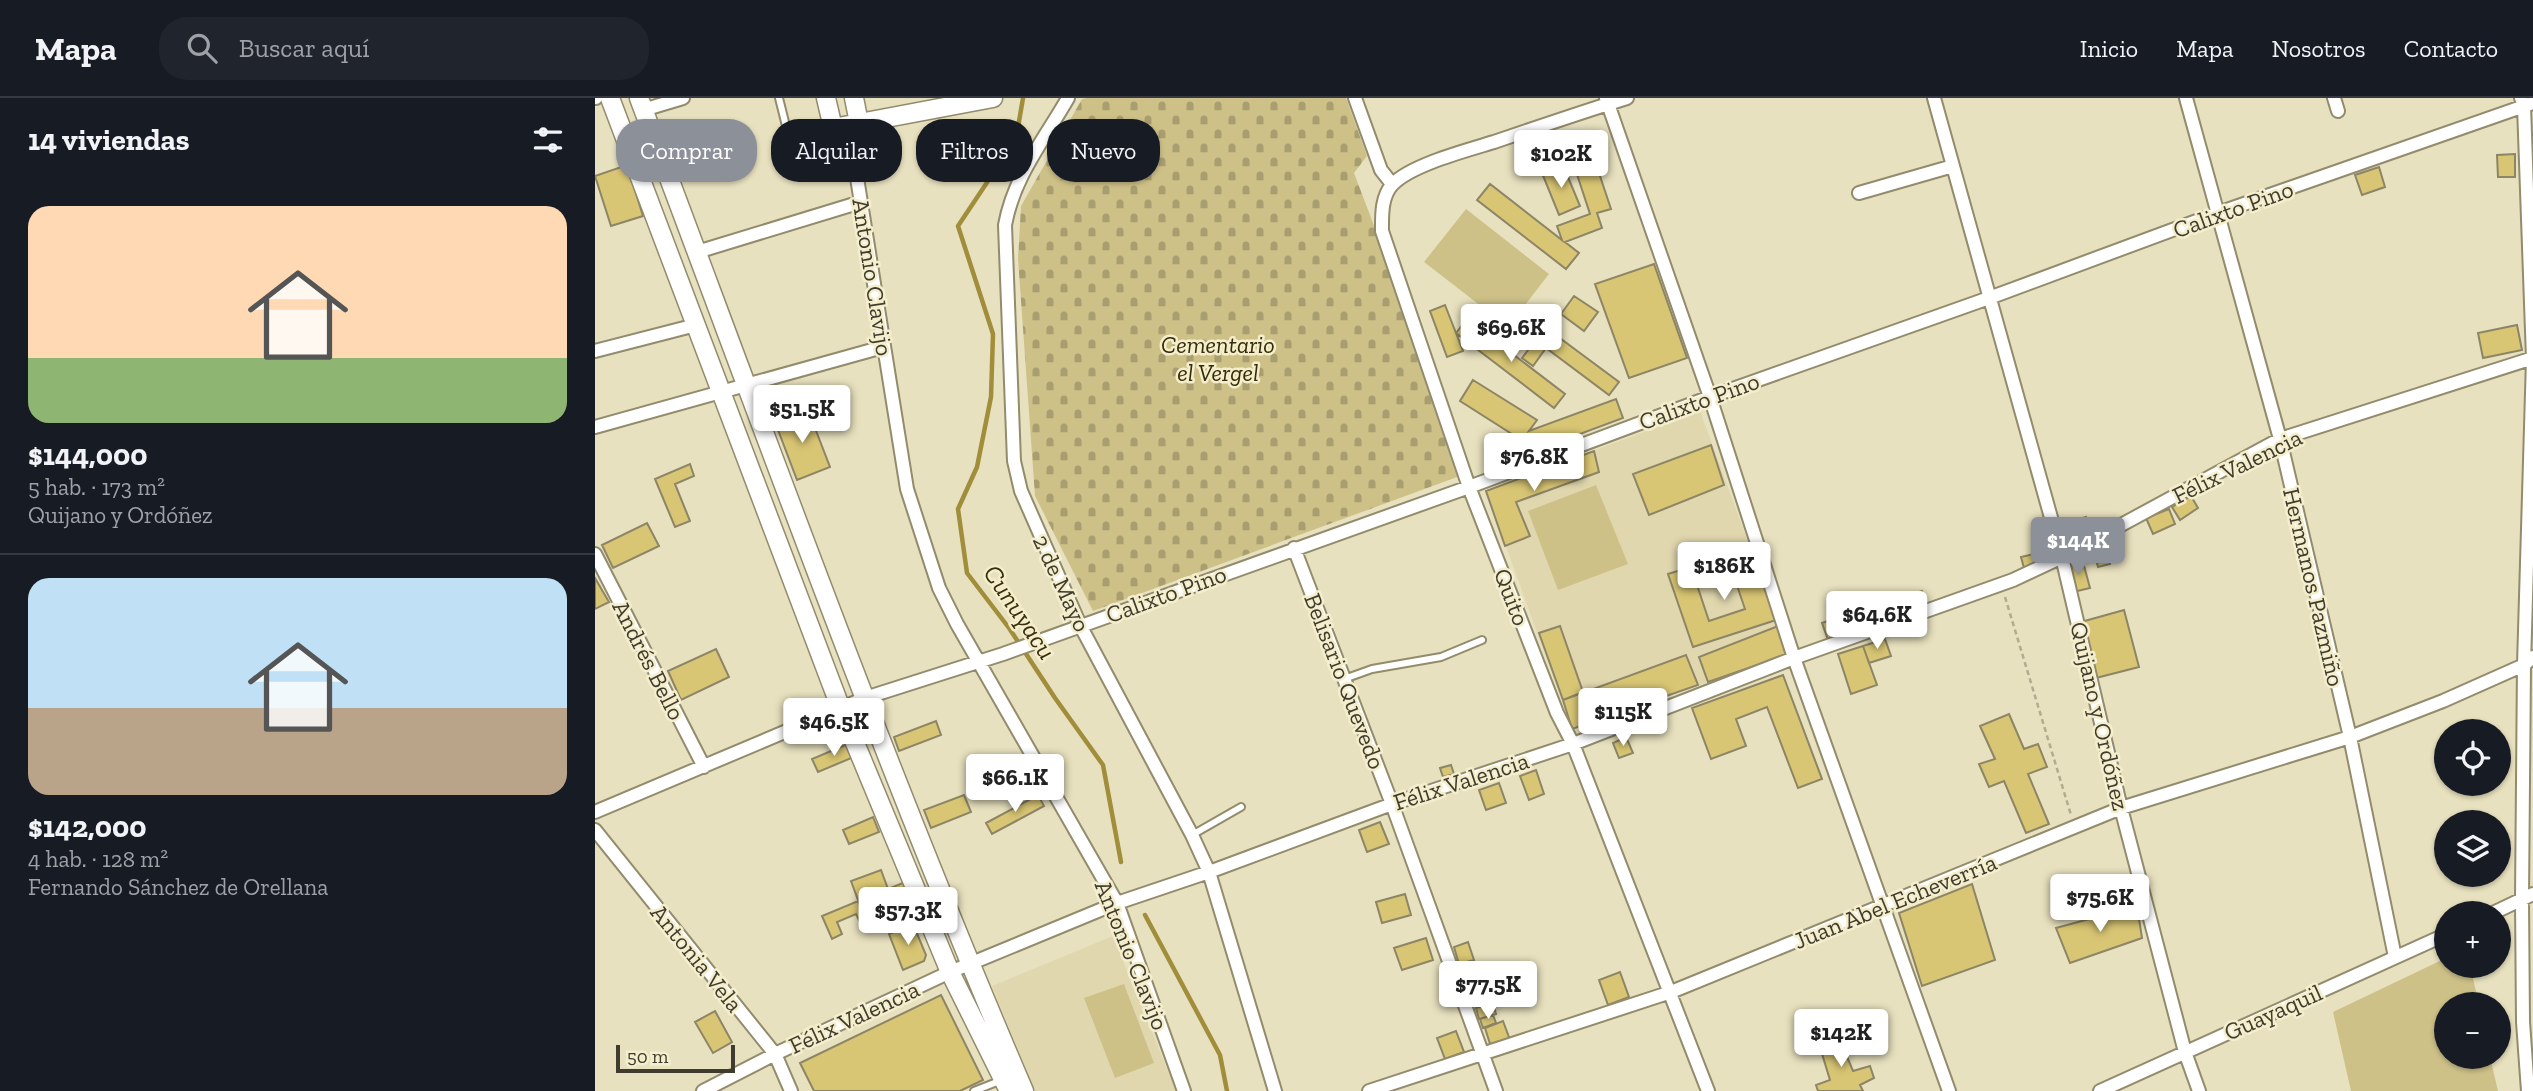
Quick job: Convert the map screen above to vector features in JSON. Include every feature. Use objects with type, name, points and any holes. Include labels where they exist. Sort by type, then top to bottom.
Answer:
[{"type":"main road","points":[[610,98],[841,709],[950,972],[1014,1084]]},
{"type":"main road","name":"Antonio Clavijo","points":[[854,98],[858,119]]},
{"type":"main road","points":[[880,119],[993,98]]},
{"type":"main road","name":"Antonio Clavijo","points":[[830,99],[832,119]]},
{"type":"main road","points":[[641,104],[745,385],[1014,1084]]},
{"type":"street","points":[[641,104],[683,98]]},
{"type":"street","name":"2 de Mayo","points":[[1068,98],[1023,170],[1014,190],[1005,225],[1014,461],[1021,491],[1080,625],[1209,872],[1275,1091]]},
{"type":"street","points":[[1355,98],[1381,170],[1392,184],[1405,175],[1440,160],[1607,101],[1626,98]]},
{"type":"street","name":"Quijano y Ordóñez","points":[[1934,98],[2063,557],[2121,808],[2185,1052],[2199,1091]]},
{"type":"street","name":"Hermanos Pazmiño","points":[[2186,98],[2280,439],[2350,737],[2395,957]]},
{"type":"street","points":[[1607,101],[1710,397],[1794,658],[1948,1091]]},
{"type":"street","points":[[2526,103],[2533,358],[2527,897],[2523,1022],[2528,1091]]},
{"type":"street","name":"Calixto Pino","points":[[595,813],[865,698],[1003,654],[2526,103]]},
{"type":"street","points":[[1859,193],[1953,166]]},
{"type":"street","name":"Antonio Clavijo","points":[[858,182],[907,489],[939,588],[1117,902],[1184,1091]]},
{"type":"street","name":"Quito","points":[[1392,184],[1384,203],[1382,231],[1469,487],[1557,713],[1573,744],[1708,1091]]},
{"type":"street","points":[[697,252],[861,202]]},
{"type":"street","points":[[595,351],[696,325]]},
{"type":"street","points":[[595,427],[883,347]]},
{"type":"street","name":"Félix Valencia","points":[[703,1091],[950,972],[1117,902],[1209,872],[1392,804],[1573,744],[1794,658],[2001,584],[2063,557],[2280,439],[2533,358]]},
{"type":"street","name":"Belisario Quevedo","points":[[1294,548],[1392,804],[1496,1091]]},
{"type":"street","name":"Andrés Bello","points":[[595,554],[703,766]]},
{"type":"street","name":"Juan Abel Echeverría","points":[[1369,1091],[1671,992],[2121,808],[2350,737],[2443,701],[2528,661]]},
{"type":"street","name":"Antonia Vela","points":[[595,830],[775,1054],[791,1091]]},
{"type":"street","points":[[2511,905],[2527,897]]},
{"type":"street","name":"Guayaquil","points":[[2100,1091],[2434,940]]},
{"type":"lane","points":[[779,98],[784,119]]},
{"type":"lane","points":[[1344,679],[1372,670],[1441,657],[1482,640]]},
{"type":"lane","points":[[1192,835],[1241,807]]},
{"type":"lane","points":[[974,1091],[1014,1084]]},
{"type":"path","points":[[2001,584],[2075,827]]},
{"type":"shaded area","points":[[1700,411],[1789,654],[1572,729],[1486,491]]},
{"type":"shaded area","points":[[1113,936],[1176,1091],[1035,1091],[992,986]]},
{"type":"green space","name":"Cementario el Vergel","points":[[1346,98],[1367,156],[1354,173],[1468,473],[1093,611],[1035,496],[1018,259],[1021,206],[1047,160],[1047,182],[1160,182],[1160,119],[1071,119],[1082,99]]},
{"type":"green space","points":[[1466,209],[1549,274],[1508,327],[1424,262]]},
{"type":"green space","points":[[1596,485],[1628,564],[1558,590],[1528,511]]},
{"type":"green space","points":[[2434,964],[2434,978],[2473,978],[2476,992],[2434,992],[2434,1069],[2493,1069],[2498,1091],[2351,1091],[2333,1012]]},
{"type":"green space","points":[[1124,984],[1154,1063],[1115,1078],[1084,998]]},
{"type":"building","points":[[1589,143],[1611,209],[1597,213],[1602,228],[1565,242],[1579,253],[1566,269],[1477,200],[1490,184],[1562,240],[1557,226],[1590,214],[1569,150]]},
{"type":"building","points":[[2515,154],[2515,177],[2498,177],[2497,155]]},
{"type":"building","points":[[1563,165],[1580,206],[1559,215],[1542,173]]},
{"type":"building","points":[[2379,167],[2385,187],[2362,195],[2355,175]]},
{"type":"building","points":[[616,169],[616,182],[632,182],[643,216],[611,226],[595,176]]},
{"type":"building","points":[[1654,264],[1687,358],[1629,378],[1595,284]]},
{"type":"building","points":[[1574,296],[1598,312],[1584,331],[1561,314]]},
{"type":"building","points":[[1445,305],[1463,351],[1447,357],[1430,311]]},
{"type":"building","points":[[1467,319],[1565,394],[1554,408],[1456,333]]},
{"type":"building","points":[[2517,325],[2522,350],[2483,358],[2478,333]]},
{"type":"building","points":[[1544,329],[1619,382],[1609,395],[1546,348],[1533,366],[1522,358]]},
{"type":"building","points":[[1473,380],[1537,420],[1529,431],[1616,399],[1623,418],[1529,453],[1524,439],[1523,441],[1460,401]]},
{"type":"building","points":[[808,410],[830,467],[797,480],[775,422]]},
{"type":"building","points":[[1711,445],[1724,485],[1649,515],[1633,474]]},
{"type":"building","points":[[1594,451],[1599,472],[1516,502],[1530,536],[1505,546],[1486,491]]},
{"type":"building","points":[[690,464],[694,476],[675,484],[690,521],[675,527],[655,479]]},
{"type":"building","points":[[2191,496],[2198,508],[2180,520],[2172,507]]},
{"type":"building","points":[[2169,509],[2175,524],[2153,534],[2146,518]]},
{"type":"building","points":[[2086,517],[2092,537],[2064,545],[2058,525]]},
{"type":"building","points":[[647,523],[659,546],[613,568],[602,545]]},
{"type":"building","points":[[2105,545],[2110,564],[2098,567],[2093,548]]},
{"type":"building","points":[[1750,548],[1776,620],[1693,647],[1668,574],[1691,567],[1709,621],[1745,609],[1727,556]]},
{"type":"building","points":[[2042,552],[2045,563],[2024,568],[2021,557]]},
{"type":"building","points":[[2083,562],[2090,588],[2073,592],[2066,566]]},
{"type":"building","points":[[595,578],[609,602],[595,609]]},
{"type":"building","points":[[1922,591],[1926,606],[1901,613],[1897,599]]},
{"type":"building","points":[[2124,610],[2139,667],[2096,678],[2081,622]]},
{"type":"building","points":[[1855,612],[1861,629],[1828,640],[1822,623]]},
{"type":"building","points":[[1560,626],[1583,692],[1563,700],[1539,633]]},
{"type":"building","points":[[1778,626],[1789,654],[1708,682],[1699,657]]},
{"type":"building","points":[[1885,639],[1891,656],[1869,663],[1863,646]]},
{"type":"building","points":[[1863,646],[1877,685],[1851,694],[1838,654]]},
{"type":"building","points":[[716,649],[729,677],[681,700],[668,671]]},
{"type":"building","points":[[1686,655],[1698,685],[1572,729],[1563,700]]},
{"type":"building","points":[[1783,675],[1822,779],[1798,788],[1767,707],[1736,719],[1746,746],[1711,759],[1692,708]]},
{"type":"building","points":[[2009,714],[2024,749],[2038,744],[2047,767],[2028,774],[2049,824],[2026,833],[2004,781],[1989,787],[1979,764],[1995,759],[1980,726]]},
{"type":"building","points":[[936,721],[941,735],[899,751],[894,737]]},
{"type":"building","points":[[1626,737],[1633,753],[1619,758],[1613,743]]},
{"type":"building","points":[[850,743],[856,756],[818,772],[812,759]]},
{"type":"building","points":[[1451,765],[1454,774],[1443,777],[1440,768]]},
{"type":"building","points":[[1536,770],[1544,794],[1529,800],[1520,776]]},
{"type":"building","points":[[1499,783],[1506,803],[1486,810],[1479,790]]},
{"type":"building","points":[[964,795],[971,812],[931,828],[924,810]]},
{"type":"building","points":[[1038,795],[1044,806],[992,834],[986,823]]},
{"type":"building","points":[[873,817],[879,832],[849,844],[843,830]]},
{"type":"building","points":[[1380,822],[1389,844],[1367,852],[1359,830]]},
{"type":"building","points":[[881,870],[895,908],[865,919],[851,881]]},
{"type":"building","points":[[905,882],[913,903],[861,924],[856,914],[837,922],[842,934],[832,939],[822,916],[858,901],[865,919],[895,908],[888,889]]},
{"type":"building","points":[[1972,884],[1995,960],[1922,986],[1899,913]]},
{"type":"building","points":[[1405,894],[1411,915],[1382,923],[1376,902]]},
{"type":"building","points":[[2137,906],[2142,938],[2070,963],[2056,928]]},
{"type":"building","points":[[913,924],[926,955],[924,961],[903,970],[889,934]]},
{"type":"building","points":[[1426,938],[1433,960],[1402,970],[1394,948]]},
{"type":"building","points":[[1468,942],[1474,960],[1459,964],[1454,947]]},
{"type":"building","points":[[1470,961],[1477,980],[1465,984],[1458,966]]},
{"type":"building","points":[[1620,972],[1629,997],[1608,1005],[1599,980]]},
{"type":"building","points":[[941,995],[983,1080],[960,1091],[814,1091],[800,1063]]},
{"type":"building","points":[[1493,1003],[1496,1014],[1479,1019],[1476,1008]]},
{"type":"building","points":[[715,1011],[732,1042],[713,1053],[695,1022]]},
{"type":"building","points":[[1493,1015],[1496,1023],[1483,1028],[1480,1019]]},
{"type":"building","points":[[1503,1021],[1510,1040],[1491,1047],[1485,1028]]},
{"type":"building","points":[[1456,1031],[1464,1052],[1445,1059],[1437,1038]]},
{"type":"building","points":[[1830,1035],[1840,1040],[1853,1071],[1870,1066],[1874,1078],[1860,1085],[1863,1091],[1818,1091],[1816,1085],[1830,1080],[1819,1044],[1822,1038]]},
{"type":"waterway","name":"Cunuyacu","points":[[1023,98],[1016,139],[958,226],[993,334],[991,397],[977,467],[958,509],[967,573],[1009,628],[1103,765],[1121,862]]},
{"type":"waterway","name":"Cunuyacu","points":[[1145,915],[1220,1055],[1227,1091]]}]
